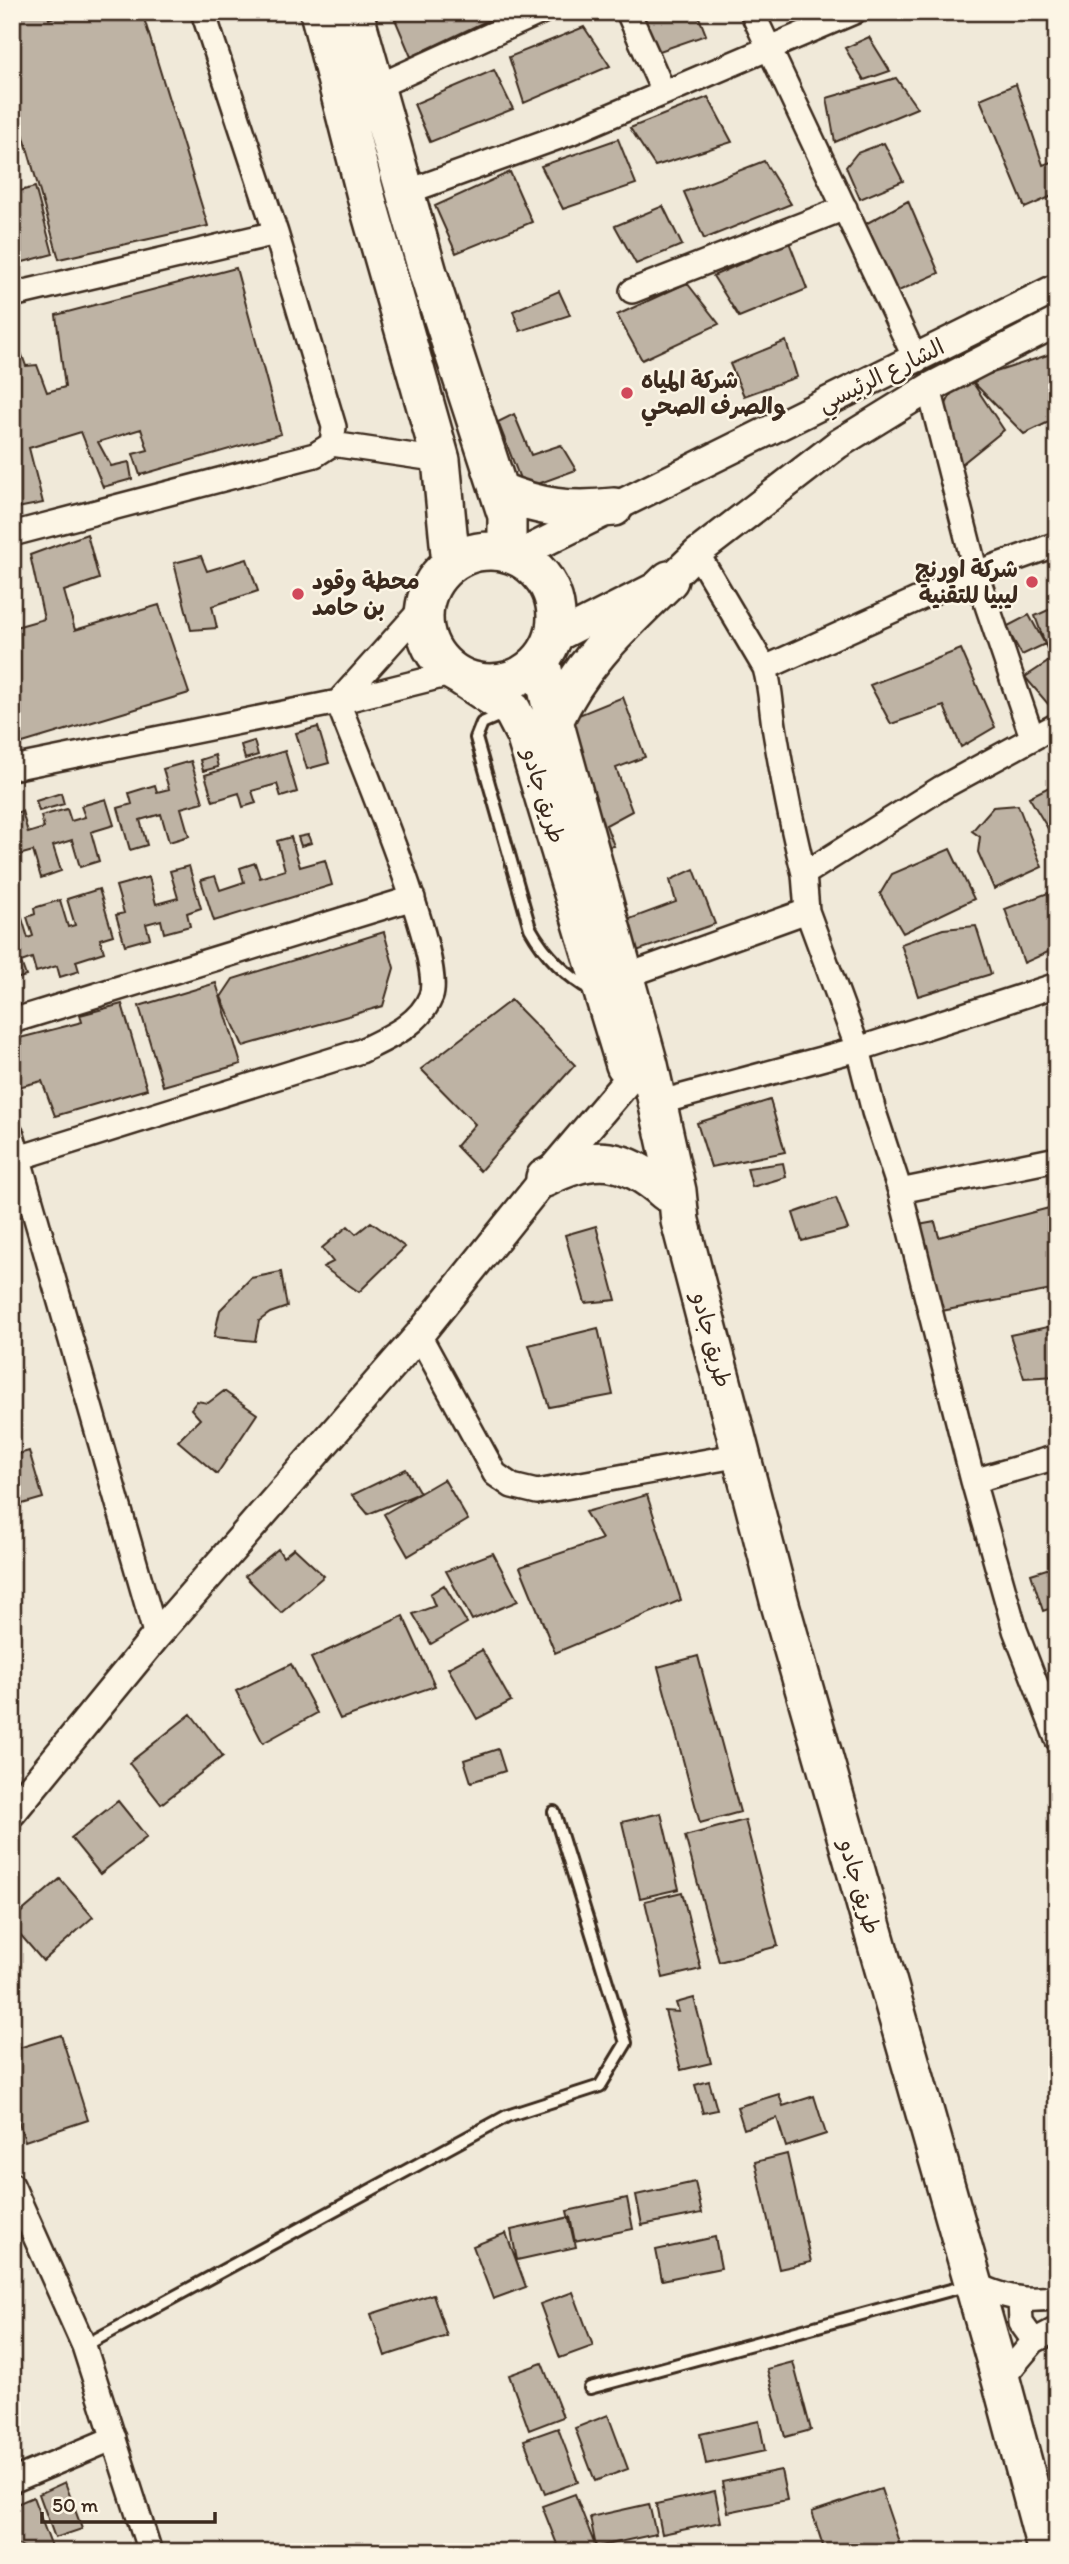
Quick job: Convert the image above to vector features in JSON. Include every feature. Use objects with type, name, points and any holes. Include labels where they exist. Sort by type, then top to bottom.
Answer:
[{"type":"highway","points":[[319,12],[367,200],[441,460],[451,565]]},
{"type":"highway","points":[[354,12],[404,193],[507,516],[512,554]]},
{"type":"highway","points":[[499,492],[527,503],[555,509],[614,507]]},
{"type":"highway","points":[[458,675],[480,682],[498,683],[516,678],[547,650],[556,623],[556,606],[551,591],[543,576],[512,554],[478,552],[451,565],[439,576],[430,590],[424,620],[426,636],[433,650],[458,675],[512,710]]},
{"type":"highway","points":[[554,721],[563,701],[587,664],[669,580]]},
{"type":"highway","name":"طريق جادو","points":[[547,650],[554,721],[615,987],[787,1631],[1001,2380],[1047,2552]]},
{"type":"highway","name":"طريق جادو","points":[[512,710],[525,735],[615,987]]},
{"type":"highway","name":"طريق جادو","points":[[639,1072],[657,1103],[677,1191],[673,1206]]},
{"type":"highway","points":[[545,1178],[568,1166],[595,1161],[622,1164],[646,1174],[673,1206]]},
{"type":"street","points":[[204,12],[276,233],[334,427],[332,444]]},
{"type":"street","points":[[374,88],[541,12]]},
{"type":"street","points":[[628,12],[664,93]]},
{"type":"street","points":[[752,12],[915,358]]},
{"type":"street","points":[[404,193],[570,133],[854,12]]},
{"type":"street","points":[[632,291],[845,208]]},
{"type":"street","points":[[12,295],[276,233]]},
{"type":"street","name":"الشارع الرئيسي","points":[[512,554],[614,507],[1057,288]]},
{"type":"street","name":"الشارع الرئيسي","points":[[547,650],[669,580],[697,553],[838,443],[929,388],[1057,322]]},
{"type":"street","points":[[929,388],[976,573],[1032,737]]},
{"type":"street","points":[[12,534],[315,455],[332,444],[441,460]]},
{"type":"street","points":[[765,668],[976,573],[1057,544]]},
{"type":"street","points":[[697,553],[765,668],[771,689],[771,710],[789,818],[804,874],[807,911],[858,1049],[874,1112],[900,1191],[973,1481],[1015,1630],[1057,1739]]},
{"type":"street","points":[[338,702],[425,605]]},
{"type":"street","points":[[12,768],[458,675]]},
{"type":"street","points":[[16,1159],[361,1052],[423,1013],[432,993],[429,964],[413,898],[338,702]]},
{"type":"street","points":[[804,874],[941,788],[1057,725]]},
{"type":"street","points":[[12,1020],[413,898]]},
{"type":"street","points":[[615,987],[807,911]]},
{"type":"street","points":[[657,1103],[858,1049],[1057,985]]},
{"type":"street","points":[[12,1812],[156,1636],[419,1335],[545,1178],[639,1072]]},
{"type":"street","points":[[12,1135],[16,1159],[156,1636]]},
{"type":"street","points":[[900,1191],[1057,1159]]},
{"type":"street","points":[[419,1335],[495,1474],[512,1486],[537,1492],[741,1455]]},
{"type":"street","points":[[973,1481],[1057,1457]]},
{"type":"street","points":[[12,2185],[84,2346],[150,2552]]},
{"type":"street","points":[[973,2283],[998,2295],[1020,2300],[1057,2297]]},
{"type":"street","points":[[1020,2300],[1021,2323],[1034,2341]]},
{"type":"street","points":[[1001,2380],[1034,2341],[1057,2329]]},
{"type":"street","points":[[12,2481],[114,2438]]},
{"type":"lane","points":[[512,710],[482,723],[477,738],[530,928],[541,949],[576,982],[615,987]]},
{"type":"lane","points":[[84,2346],[507,2116],[600,2086],[626,2043],[554,1812]]},
{"type":"lane","points":[[590,2388],[973,2283]]},
{"type":"building","points":[[12,12],[47,12],[49,19],[68,12],[142,12],[208,226],[59,259],[12,95]]},
{"type":"building","points":[[392,12],[497,12],[499,15],[411,57]]},
{"type":"building","points":[[633,12],[697,12],[706,35],[651,54]]},
{"type":"building","points":[[584,27],[610,66],[524,103],[509,57]]},
{"type":"building","points":[[869,37],[890,71],[864,80],[845,48]]},
{"type":"building","points":[[494,70],[513,109],[430,142],[414,104]]},
{"type":"building","points":[[896,78],[917,108],[835,142],[827,98]]},
{"type":"building","points":[[1016,84],[1043,165],[1057,160],[1057,194],[1025,208],[980,99]]},
{"type":"building","points":[[708,97],[732,142],[655,166],[630,128]]},
{"type":"building","points":[[12,98],[19,117],[12,119]]},
{"type":"building","points":[[618,139],[636,184],[563,209],[541,166]]},
{"type":"building","points":[[884,143],[903,181],[860,199],[846,167],[857,153]]},
{"type":"building","points":[[764,161],[791,204],[704,239],[684,192]]},
{"type":"building","points":[[510,172],[532,222],[456,253],[435,206]]},
{"type":"building","points":[[35,187],[53,254],[12,265],[12,193]]},
{"type":"building","points":[[908,201],[939,273],[892,294],[858,228]]},
{"type":"building","points":[[663,206],[682,245],[636,264],[615,226]]},
{"type":"building","points":[[789,242],[807,289],[739,317],[713,276]]},
{"type":"building","points":[[236,268],[281,434],[140,475],[133,454],[148,450],[141,429],[98,442],[111,466],[129,462],[132,479],[103,487],[81,432],[29,448],[43,503],[12,509],[12,328],[26,366],[37,365],[47,392],[65,387],[56,315]]},
{"type":"building","points":[[687,283],[719,324],[642,360],[617,315]]},
{"type":"building","points":[[559,291],[570,315],[520,331],[513,311]]},
{"type":"building","points":[[786,341],[797,377],[744,396],[730,364]]},
{"type":"building","points":[[1057,352],[1057,418],[1024,434],[971,380]]},
{"type":"building","points":[[971,380],[1004,430],[958,467],[939,418],[955,386]]},
{"type":"building","points":[[514,414],[531,455],[561,445],[576,470],[524,489],[498,422]]},
{"type":"building","points":[[87,534],[99,579],[64,591],[75,630],[159,605],[189,693],[16,745],[12,734],[12,628],[44,619],[30,555]]},
{"type":"building","points":[[201,556],[207,571],[247,559],[258,591],[212,606],[217,628],[191,630],[174,563]]},
{"type":"building","points":[[1057,606],[1057,656],[1051,660],[1035,616]]},
{"type":"building","points":[[1029,615],[1045,644],[1022,655],[1006,627]]},
{"type":"building","points":[[961,649],[995,727],[961,747],[944,706],[891,724],[870,685]]},
{"type":"building","points":[[1051,660],[1057,666],[1057,698],[1048,704],[1025,677]]},
{"type":"building","points":[[623,697],[645,757],[616,768],[632,811],[606,825],[614,846],[595,847],[559,723]]},
{"type":"building","points":[[318,727],[329,763],[307,769],[296,733]]},
{"type":"building","points":[[254,741],[258,755],[245,759],[241,745]]},
{"type":"building","points":[[285,751],[297,792],[281,797],[277,784],[252,791],[256,803],[243,807],[239,793],[213,801],[205,775]]},
{"type":"building","points":[[215,755],[218,767],[203,771],[200,760]]},
{"type":"building","points":[[191,761],[203,802],[181,808],[189,836],[169,842],[161,814],[140,820],[147,845],[130,850],[118,808],[132,804],[129,793],[155,785],[157,792],[169,789],[163,769]]},
{"type":"building","points":[[1057,783],[1057,841],[1056,842],[1029,797]]},
{"type":"building","points":[[61,793],[64,804],[39,811],[36,801]]},
{"type":"building","points":[[106,799],[114,825],[91,832],[99,861],[80,867],[72,840],[53,846],[61,871],[41,878],[33,851],[12,857],[12,814],[22,811],[28,833],[44,828],[41,816],[67,809],[71,821],[85,817],[81,806]]},
{"type":"building","points":[[1018,805],[1042,867],[994,889],[978,852],[980,837],[972,831],[993,807]]},
{"type":"building","points":[[308,835],[311,843],[301,846],[298,837]]},
{"type":"building","points":[[291,837],[300,867],[325,860],[332,885],[214,921],[201,880],[215,876],[220,890],[244,882],[240,868],[255,863],[260,878],[285,870],[277,841]]},
{"type":"building","points":[[950,849],[974,899],[903,933],[880,894],[892,874]]},
{"type":"building","points":[[12,858],[19,882],[12,884]]},
{"type":"building","points":[[189,866],[201,908],[187,913],[190,926],[164,933],[161,920],[146,924],[150,938],[125,945],[116,915],[124,913],[116,886],[149,877],[156,904],[178,898],[170,871]]},
{"type":"building","points":[[694,869],[715,924],[625,955],[616,924],[676,902],[670,880]]},
{"type":"building","points":[[99,889],[113,935],[100,939],[104,952],[76,961],[79,971],[60,977],[57,966],[36,972],[32,958],[21,962],[26,976],[12,980],[12,914],[20,912],[28,938],[33,936],[27,917],[35,914],[34,908],[60,900],[68,927],[75,925],[67,899]]},
{"type":"building","points":[[1048,893],[1052,907],[1057,905],[1057,948],[1024,963],[1005,909]]},
{"type":"building","points":[[976,926],[991,974],[918,996],[901,944],[943,929]]},
{"type":"building","points":[[384,932],[394,968],[383,1006],[243,1046],[221,997],[233,979]]},
{"type":"building","points":[[216,983],[241,1064],[163,1086],[139,1006]]},
{"type":"building","points":[[511,1000],[575,1065],[480,1171],[456,1146],[475,1124],[421,1069]]},
{"type":"building","points":[[122,1004],[147,1089],[55,1116],[42,1081],[18,1087],[12,1066],[12,1040],[82,1022],[80,1015]]},
{"type":"building","points":[[770,1100],[785,1152],[711,1167],[697,1123]]},
{"type":"building","points":[[783,1163],[786,1177],[752,1187],[747,1168]]},
{"type":"building","points":[[1057,1185],[1057,1213],[1050,1187]]},
{"type":"building","points":[[836,1198],[848,1229],[802,1241],[793,1213]]},
{"type":"building","points":[[1049,1208],[1057,1234],[1057,1289],[931,1313],[913,1226],[935,1222],[939,1237]]},
{"type":"building","points":[[371,1222],[405,1247],[359,1292],[323,1267],[333,1262],[322,1248],[348,1226],[356,1234]]},
{"type":"building","points":[[596,1226],[616,1300],[585,1303],[565,1235]]},
{"type":"building","points":[[281,1272],[287,1307],[270,1313],[259,1321],[255,1341],[214,1337],[220,1310],[251,1278]]},
{"type":"building","points":[[1057,1325],[1057,1376],[1024,1378],[1010,1335]]},
{"type":"building","points":[[598,1328],[613,1395],[549,1407],[529,1345]]},
{"type":"building","points":[[224,1391],[257,1414],[217,1474],[178,1441],[200,1419],[191,1409],[197,1401],[208,1403]]},
{"type":"building","points":[[29,1451],[43,1498],[12,1507],[12,1456]]},
{"type":"building","points":[[406,1469],[420,1493],[368,1514],[352,1495]]},
{"type":"building","points":[[444,1479],[468,1520],[408,1556],[384,1514]]},
{"type":"building","points":[[647,1495],[681,1600],[555,1653],[520,1567],[602,1539],[585,1512]]},
{"type":"building","points":[[294,1548],[324,1576],[281,1613],[245,1576],[278,1549],[283,1557]]},
{"type":"building","points":[[493,1553],[518,1601],[472,1620],[446,1571]]},
{"type":"building","points":[[1056,1566],[1057,1606],[1043,1611],[1031,1574]]},
{"type":"building","points":[[444,1585],[467,1623],[431,1644],[413,1614],[435,1606],[430,1594]]},
{"type":"building","points":[[403,1616],[435,1686],[340,1719],[311,1658]]},
{"type":"building","points":[[482,1650],[511,1701],[477,1719],[448,1668]]},
{"type":"building","points":[[698,1656],[740,1812],[700,1823],[658,1667]]},
{"type":"building","points":[[291,1664],[317,1713],[263,1743],[236,1691]]},
{"type":"building","points":[[191,1714],[223,1756],[161,1804],[129,1763]]},
{"type":"building","points":[[498,1749],[505,1771],[471,1782],[464,1760]]},
{"type":"building","points":[[118,1801],[147,1837],[100,1874],[71,1838]]},
{"type":"building","points":[[661,1813],[679,1889],[640,1898],[622,1822]]},
{"type":"building","points":[[745,1820],[778,1946],[719,1962],[685,1836]]},
{"type":"building","points":[[60,1879],[93,1917],[43,1961],[12,1925],[12,1920]]},
{"type":"building","points":[[682,1892],[701,1969],[663,1978],[645,1901]]},
{"type":"building","points":[[694,1998],[711,2063],[681,2070],[665,2011],[679,2012],[676,2003]]},
{"type":"building","points":[[61,2035],[88,2120],[25,2141],[12,2102],[12,2050]]},
{"type":"building","points":[[709,2081],[717,2110],[703,2113],[695,2085]]},
{"type":"building","points":[[779,2094],[783,2106],[814,2096],[826,2134],[786,2147],[777,2118],[744,2129],[737,2107]]},
{"type":"building","points":[[787,2154],[811,2262],[779,2269],[755,2162]]},
{"type":"building","points":[[695,2182],[702,2213],[642,2225],[636,2195]]},
{"type":"building","points":[[627,2198],[633,2229],[574,2241],[567,2211]]},
{"type":"building","points":[[570,2217],[576,2247],[517,2260],[511,2230]]},
{"type":"building","points":[[506,2233],[526,2287],[493,2299],[473,2246]]},
{"type":"building","points":[[715,2237],[721,2268],[662,2280],[656,2250]]},
{"type":"building","points":[[573,2292],[593,2346],[560,2358],[540,2304]]},
{"type":"building","points":[[433,2294],[447,2336],[385,2356],[371,2314]]},
{"type":"building","points":[[793,2362],[811,2430],[785,2437],[767,2369]]},
{"type":"building","points":[[542,2363],[563,2417],[529,2430],[509,2375]]},
{"type":"building","points":[[608,2415],[628,2469],[595,2481],[575,2428]]},
{"type":"building","points":[[759,2421],[765,2451],[706,2464],[700,2434]]},
{"type":"building","points":[[558,2428],[578,2482],[545,2494],[524,2440]]},
{"type":"building","points":[[781,2470],[787,2500],[728,2512],[722,2482]]},
{"type":"building","points":[[65,2482],[82,2529],[55,2538],[39,2494]]},
{"type":"building","points":[[881,2489],[901,2548],[889,2552],[825,2552],[812,2512]]},
{"type":"building","points":[[715,2491],[721,2522],[662,2534],[656,2504]]},
{"type":"building","points":[[575,2494],[596,2548],[585,2552],[560,2552],[542,2506]]},
{"type":"building","points":[[33,2497],[56,2552],[35,2552],[16,2544],[12,2545],[12,2506]]},
{"type":"building","points":[[649,2504],[656,2534],[596,2547],[590,2517]]},
{"type":"place","name":"شركة المياه والصرف الصحي","points":[[627,393]]},
{"type":"place","name":"شركة اورنج ليبيا للتقنية","points":[[1032,582]]},
{"type":"place","name":"محطة وقود بن حامد","points":[[298,594]]}]
